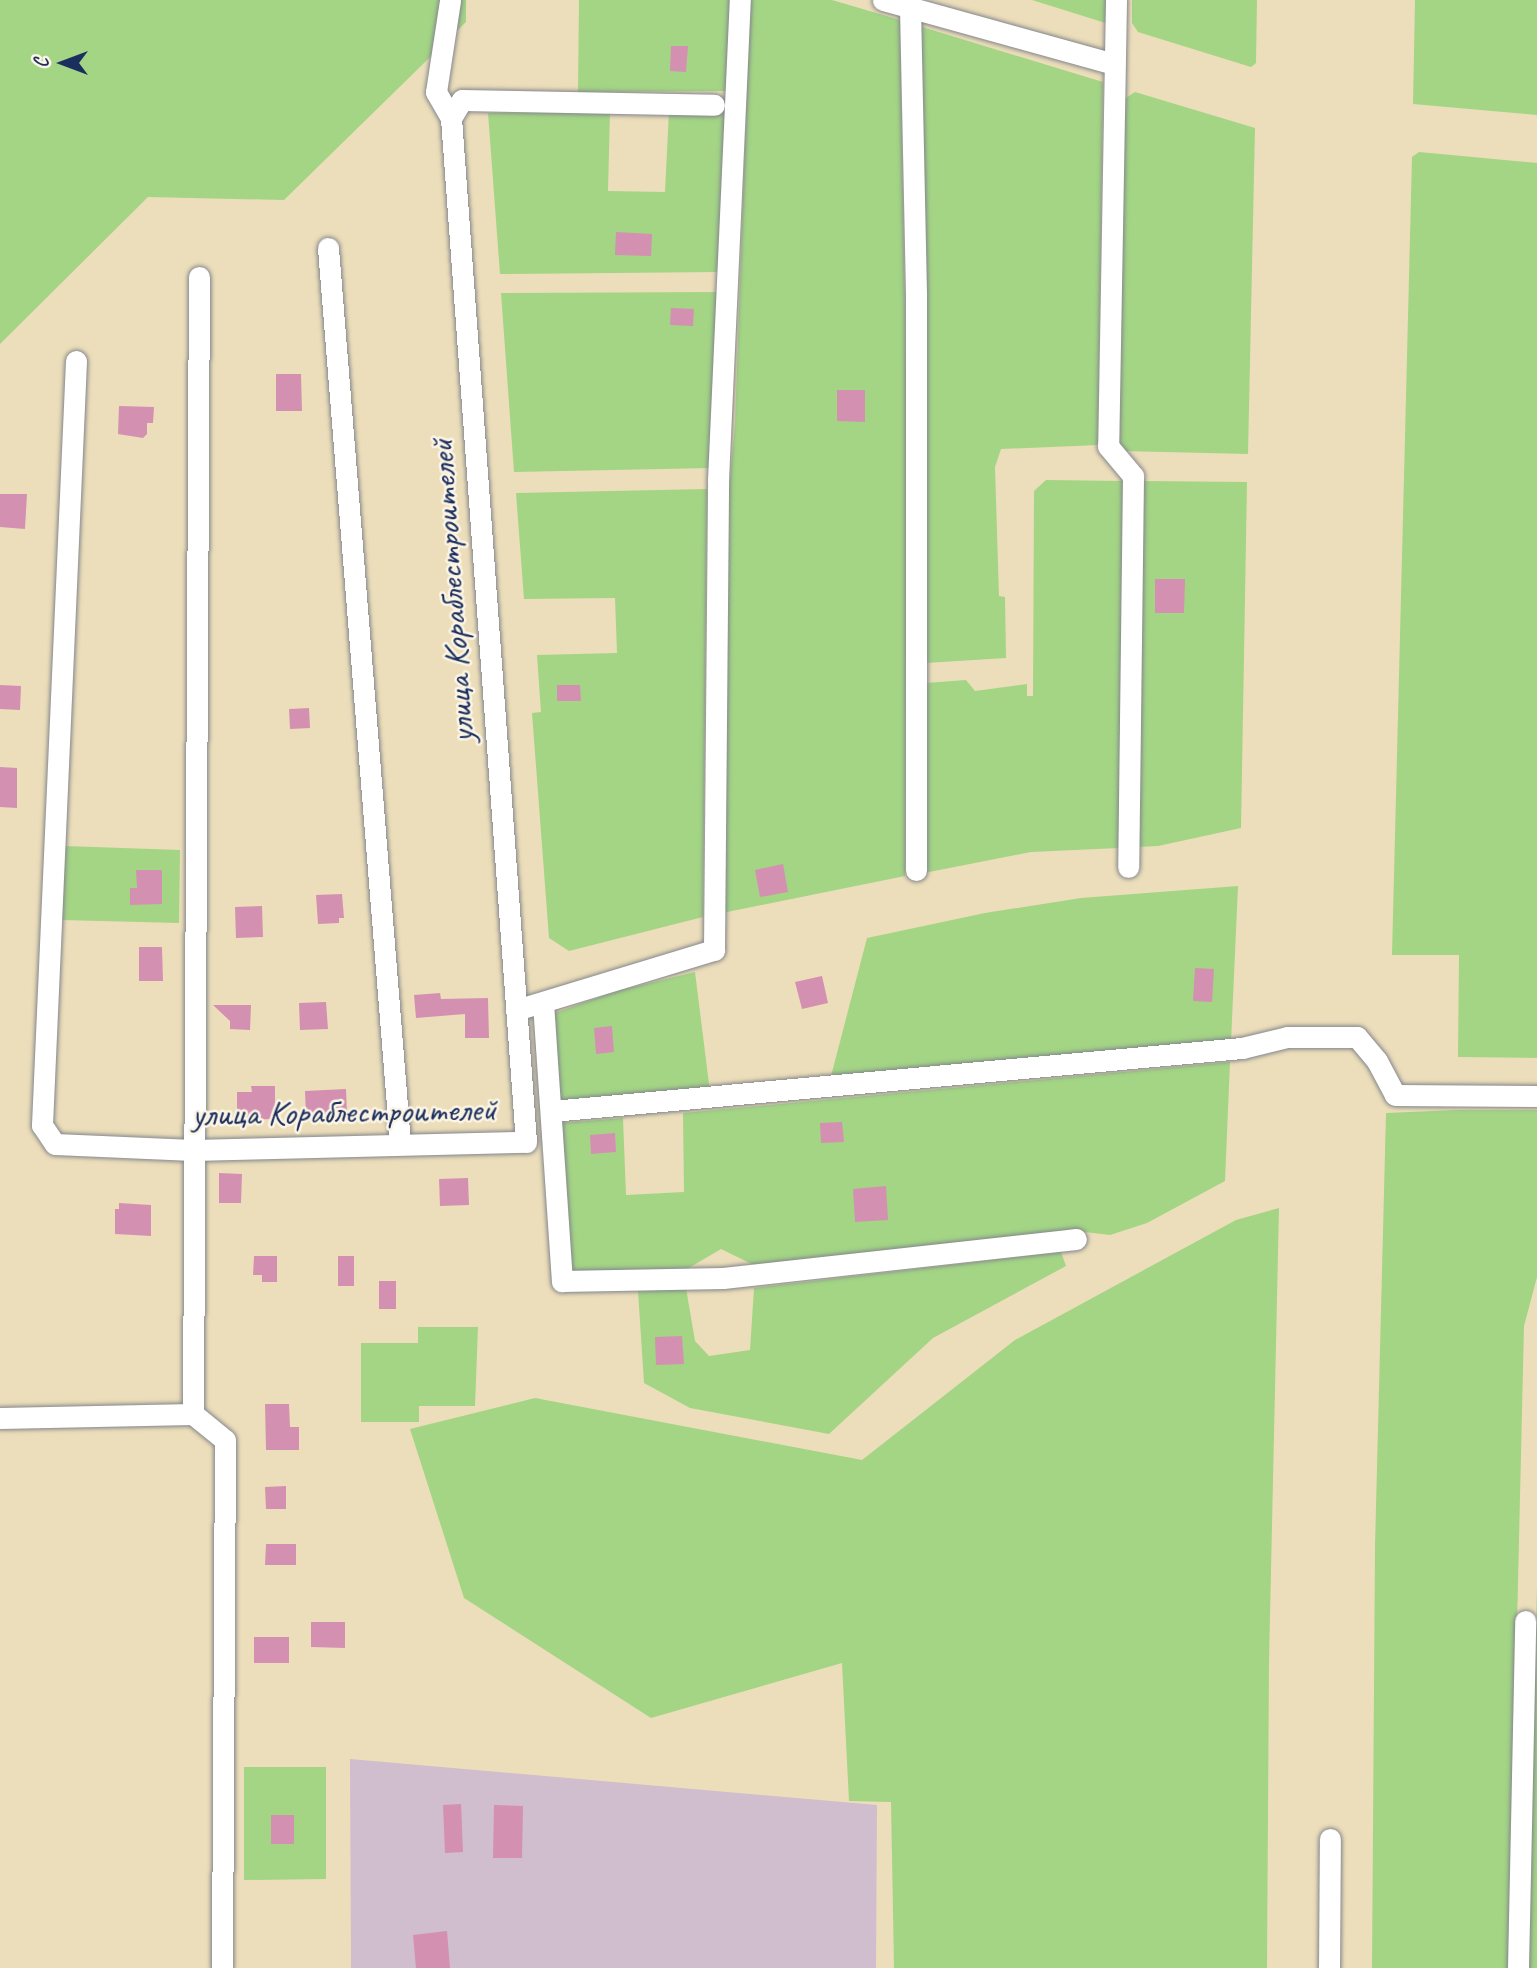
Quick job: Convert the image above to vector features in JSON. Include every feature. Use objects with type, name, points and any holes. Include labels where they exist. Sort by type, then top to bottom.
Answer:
[{"type":"street","name":"улица Кораблестроителей","points":[[76,361],[42,1125],[55,1144],[193,1150],[526,1142],[450,118],[436,92],[450,0]]},
{"type":"street","points":[[516,1010],[714,950],[718,480],[740,0]]},
{"type":"street","points":[[883,0],[1114,64]]},
{"type":"street","points":[[1116,0],[1108,446],[1133,476],[1128,867]]},
{"type":"street","points":[[910,7],[916,297],[916,870]]},
{"type":"street","points":[[450,118],[462,100],[714,105]]},
{"type":"street","points":[[328,248],[400,1143]]},
{"type":"street","points":[[193,1414],[199,277]]},
{"type":"street","points":[[542,1003],[562,1281],[723,1278],[1076,1238]]},
{"type":"street","points":[[551,1111],[1242,1048],[1287,1037],[1357,1037],[1377,1061],[1395,1095],[1537,1096]]},
{"type":"street","points":[[0,1418],[193,1414],[225,1440],[222,1968]]},
{"type":"street","points":[[1518,1968],[1525,1621]]},
{"type":"street","points":[[1329,1968],[1331,1839]]},
{"type":"shaded area","points":[[350,1759],[877,1805],[876,1968],[351,1968]]},
{"type":"green space","points":[[0,0],[466,0],[466,22],[284,200],[148,197],[0,344]]},
{"type":"green space","points":[[579,0],[730,0],[726,91],[578,92]]},
{"type":"green space","points":[[750,0],[832,0],[900,20],[907,429],[905,876],[722,913],[727,510],[735,425]]},
{"type":"green space","points":[[1032,0],[1113,0],[1112,25]]},
{"type":"green space","points":[[1132,0],[1257,0],[1256,63],[1251,67],[1138,32],[1132,23]]},
{"type":"green space","points":[[1415,0],[1537,0],[1537,115],[1413,104]]},
{"type":"green space","points":[[919,26],[1103,82],[1098,445],[1001,449],[995,467],[999,596],[1005,597],[1006,658],[926,663]]},
{"type":"green space","points":[[1135,92],[1255,128],[1248,454],[1122,451],[1117,445],[1123,100]]},
{"type":"green space","points":[[669,111],[726,111],[719,272],[500,274],[488,113],[610,112],[608,191],[665,192]]},
{"type":"green space","points":[[1419,152],[1537,163],[1537,1058],[1458,1057],[1459,955],[1392,955],[1412,157]]},
{"type":"green space","points":[[719,292],[712,468],[514,472],[501,293]]},
{"type":"green space","points":[[1046,480],[1123,481],[1119,848],[1031,852],[924,873],[926,683],[966,680],[975,691],[1027,684],[1027,696],[1033,696],[1034,491]]},
{"type":"green space","points":[[1143,481],[1247,482],[1241,828],[1158,846],[1138,847]]},
{"type":"green space","points":[[707,489],[703,917],[569,951],[549,938],[532,713],[541,712],[537,655],[617,653],[615,598],[524,599],[516,493]]},
{"type":"green space","points":[[65,846],[180,850],[179,923],[62,920]]},
{"type":"green space","points":[[1238,886],[1231,1042],[830,1080],[867,938],[985,913],[1081,898]]},
{"type":"green space","points":[[695,972],[710,1092],[560,1104],[555,1013],[617,991]]},
{"type":"green space","points":[[1230,1062],[1225,1181],[1147,1223],[1110,1235],[1076,1231],[760,1268],[721,1249],[687,1269],[571,1275],[562,1123],[623,1118],[626,1195],[684,1192],[683,1113]]},
{"type":"green space","points":[[1537,1110],[1537,1277],[1524,1326],[1509,1968],[1372,1968],[1375,1546],[1386,1113]]},
{"type":"green space","points":[[1279,1208],[1269,1662],[1267,1968],[894,1968],[891,1802],[849,1801],[842,1663],[651,1718],[464,1598],[410,1429],[535,1398],[862,1460],[1015,1340],[1236,1220]]},
{"type":"green space","points":[[1061,1252],[1066,1266],[933,1338],[829,1434],[690,1408],[644,1383],[638,1291],[686,1288],[695,1341],[709,1356],[750,1350],[754,1288]]},
{"type":"green space","points":[[418,1327],[478,1327],[475,1406],[419,1406],[419,1422],[361,1422],[361,1343],[418,1343]]},
{"type":"green space","points":[[1537,1586],[1537,1968],[1528,1968],[1532,1785]]},
{"type":"green space","points":[[244,1767],[326,1767],[326,1879],[244,1880]]},
{"type":"building","points":[[671,46],[688,46],[686,72],[670,71]]},
{"type":"building","points":[[616,232],[652,234],[651,256],[615,255]]},
{"type":"building","points":[[671,308],[694,309],[693,326],[670,325]]},
{"type":"building","points":[[276,374],[301,374],[302,411],[276,411]]},
{"type":"building","points":[[837,390],[865,390],[865,422],[837,421]]},
{"type":"building","points":[[119,406],[154,407],[153,423],[147,423],[147,434],[143,438],[118,434]]},
{"type":"building","points":[[0,494],[27,494],[25,529],[0,527]]},
{"type":"building","points":[[1155,579],[1185,579],[1184,613],[1155,613]]},
{"type":"building","points":[[0,685],[21,686],[20,710],[0,709]]},
{"type":"building","points":[[557,685],[580,685],[581,701],[557,701]]},
{"type":"building","points":[[309,708],[310,728],[290,729],[289,709]]},
{"type":"building","points":[[0,767],[17,768],[17,808],[0,807]]},
{"type":"building","points":[[783,864],[788,892],[760,897],[755,870]]},
{"type":"building","points":[[136,870],[162,870],[162,904],[130,905],[130,888],[137,888]]},
{"type":"building","points":[[342,894],[344,918],[339,918],[339,923],[318,924],[316,895]]},
{"type":"building","points":[[262,906],[263,937],[236,938],[235,907]]},
{"type":"building","points":[[139,947],[162,947],[163,981],[139,981]]},
{"type":"building","points":[[1195,968],[1214,969],[1212,1002],[1193,1001]]},
{"type":"building","points":[[822,976],[828,1003],[802,1009],[795,982]]},
{"type":"building","points":[[440,993],[441,999],[488,998],[489,1038],[465,1038],[465,1014],[416,1018],[414,995]]},
{"type":"building","points":[[326,1002],[328,1029],[300,1030],[299,1003]]},
{"type":"building","points":[[213,1005],[251,1005],[250,1030],[230,1029],[230,1021]]},
{"type":"building","points":[[612,1026],[614,1052],[596,1054],[594,1028]]},
{"type":"building","points":[[251,1086],[275,1086],[275,1119],[237,1120],[237,1092],[252,1092]]},
{"type":"building","points":[[346,1089],[347,1115],[306,1117],[305,1091]]},
{"type":"building","points":[[842,1122],[844,1142],[821,1143],[820,1123]]},
{"type":"building","points":[[615,1133],[616,1152],[591,1154],[590,1135]]},
{"type":"building","points":[[219,1173],[242,1174],[241,1203],[219,1203]]},
{"type":"building","points":[[468,1178],[469,1205],[440,1206],[439,1179]]},
{"type":"building","points":[[886,1186],[888,1220],[855,1222],[853,1189]]},
{"type":"building","points":[[119,1203],[151,1205],[151,1236],[115,1234],[115,1209],[119,1209]]},
{"type":"building","points":[[254,1256],[277,1256],[277,1282],[262,1282],[262,1275],[253,1275]]},
{"type":"building","points":[[338,1256],[354,1256],[354,1286],[338,1286]]},
{"type":"building","points":[[379,1281],[396,1281],[396,1309],[379,1309]]},
{"type":"building","points":[[682,1336],[684,1364],[656,1365],[655,1337]]},
{"type":"building","points":[[265,1404],[289,1404],[290,1427],[299,1427],[299,1450],[266,1450]]},
{"type":"building","points":[[286,1486],[286,1509],[266,1509],[265,1487]]},
{"type":"building","points":[[266,1544],[296,1544],[296,1565],[265,1565]]},
{"type":"building","points":[[311,1622],[345,1622],[345,1648],[311,1647]]},
{"type":"building","points":[[254,1637],[289,1637],[289,1663],[254,1663]]},
{"type":"building","points":[[461,1804],[463,1852],[445,1853],[443,1805]]},
{"type":"building","points":[[494,1805],[523,1806],[522,1858],[493,1858]]},
{"type":"building","points":[[271,1815],[294,1815],[294,1844],[271,1844]]},
{"type":"building","points":[[447,1931],[450,1968],[416,1968],[413,1935]]}]
